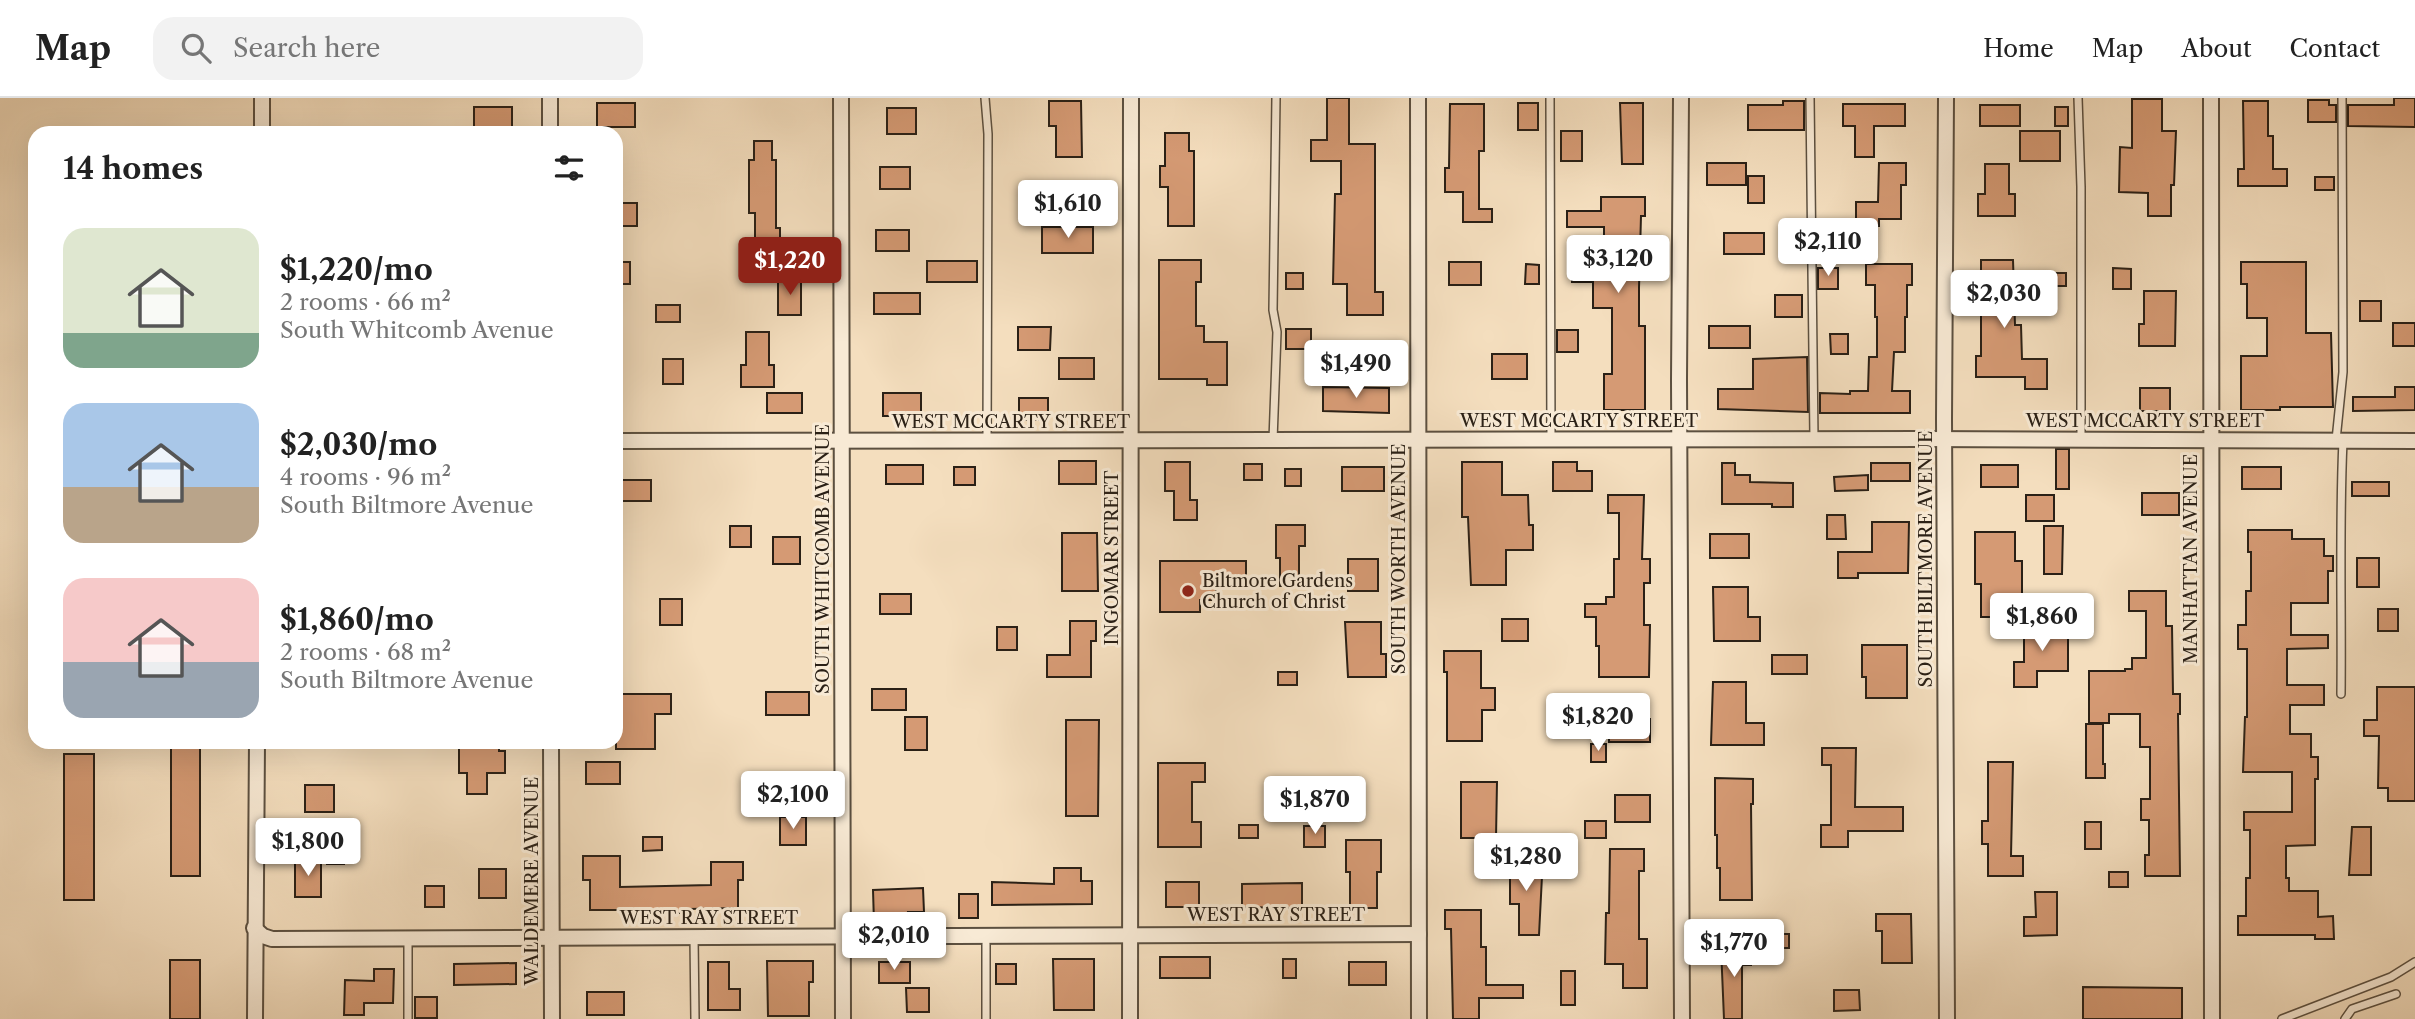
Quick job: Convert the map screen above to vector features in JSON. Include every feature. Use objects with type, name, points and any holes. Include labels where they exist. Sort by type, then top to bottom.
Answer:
[{"type":"street","points":[[262,98],[262,126]]},
{"type":"street","points":[[550,98],[550,126]]},
{"type":"street","name":"SOUTH WHITCOMB AVENUE","points":[[841,98],[843,1019]]},
{"type":"street","name":"INGOMAR STREET","points":[[1130,1019],[1131,98]]},
{"type":"street","name":"SOUTH WORTH AVENUE","points":[[1418,98],[1419,1019]]},
{"type":"street","points":[[1681,98],[1682,1019]]},
{"type":"street","name":"SOUTH BILTMORE AVENUE","points":[[1947,98],[1947,1019]]},
{"type":"street","name":"MANHATTAN AVENUE","points":[[2211,98],[2212,1019]]},
{"type":"street","name":"WEST MCCARTY STREET","points":[[623,441],[2415,441]]},
{"type":"street","points":[[255,1019],[257,749]]},
{"type":"street","name":"WALDEMERE AVENUE","points":[[551,749],[552,1019]]},
{"type":"street","name":"WEST RAY STREET","points":[[254,928],[263,936],[272,939],[1419,934]]},
{"type":"lane","points":[[985,98],[988,134],[987,441]]},
{"type":"lane","points":[[1273,440],[1277,332],[1273,310],[1276,98]]},
{"type":"lane","points":[[1550,98],[1552,440]]},
{"type":"lane","points":[[1810,98],[1814,440]]},
{"type":"lane","points":[[2078,98],[2081,187],[2081,440]]},
{"type":"lane","points":[[2341,694],[2342,554],[2339,441],[2343,372],[2342,98]]},
{"type":"lane","points":[[694,937],[695,1019]]},
{"type":"lane","points":[[408,938],[408,1019]]},
{"type":"lane","points":[[986,944],[986,1019]]},
{"type":"lane","points":[[2282,1019],[2391,977],[2415,962]]},
{"type":"lane","points":[[2345,1019],[2352,1009],[2396,994]]},
{"type":"building","points":[[1327,98],[1349,98],[1349,144],[1375,144],[1375,292],[1383,292],[1383,315],[1347,315],[1347,284],[1333,284],[1335,194],[1341,194],[1341,161],[1311,161],[1311,140],[1327,140]]},
{"type":"building","points":[[2394,98],[2415,98],[2415,127],[2348,126],[2348,105],[2394,105]]},
{"type":"building","points":[[2132,99],[2162,99],[2162,131],[2176,131],[2171,216],[2148,216],[2148,193],[2119,192],[2120,147],[2132,148]]},
{"type":"building","points":[[2308,100],[2329,100],[2329,105],[2336,105],[2336,122],[2308,122]]},
{"type":"building","points":[[1049,101],[1081,101],[1082,157],[1056,157],[1056,126],[1049,126]]},
{"type":"building","points":[[1783,101],[1804,101],[1804,130],[1748,130],[1748,105],[1783,105]]},
{"type":"building","points":[[2243,101],[2268,101],[2268,136],[2273,136],[2273,169],[2287,169],[2287,186],[2238,186],[2238,169],[2244,169]]},
{"type":"building","points":[[597,103],[635,103],[635,127],[597,126]]},
{"type":"building","points":[[1518,103],[1538,103],[1538,130],[1518,130]]},
{"type":"building","points":[[1620,103],[1643,103],[1643,164],[1622,164]]},
{"type":"building","points":[[1450,104],[1484,104],[1484,151],[1479,151],[1479,209],[1492,209],[1492,222],[1463,222],[1463,192],[1445,192],[1445,168],[1449,168]]},
{"type":"building","points":[[1843,104],[1905,104],[1905,126],[1874,126],[1874,157],[1855,157],[1855,126],[1843,126]]},
{"type":"building","points":[[1980,105],[2020,105],[2020,126],[1980,126]]},
{"type":"building","points":[[474,107],[512,107],[512,126],[474,126]]},
{"type":"building","points":[[2055,107],[2068,107],[2068,126],[2055,126]]},
{"type":"building","points":[[887,108],[916,108],[916,134],[887,134]]},
{"type":"building","points":[[1561,131],[1582,131],[1582,161],[1561,161]]},
{"type":"building","points":[[2020,131],[2060,131],[2060,161],[2020,161]]},
{"type":"building","points":[[1165,133],[1189,133],[1189,151],[1194,151],[1194,226],[1168,226],[1168,187],[1160,187],[1160,166],[1165,166]]},
{"type":"building","points":[[754,141],[772,141],[772,160],[776,160],[776,228],[780,228],[780,247],[755,247],[755,213],[749,213],[749,160],[754,160]]},
{"type":"building","points":[[1707,163],[1746,163],[1746,185],[1707,185]]},
{"type":"building","points":[[1879,163],[1906,163],[1906,185],[1901,185],[1901,219],[1879,219],[1879,226],[1856,226],[1856,202],[1878,202]]},
{"type":"building","points":[[1985,164],[2009,164],[2009,194],[2015,194],[2015,216],[1978,216],[1978,194],[1985,194]]},
{"type":"building","points":[[880,167],[910,167],[910,189],[880,189]]},
{"type":"building","points":[[1748,176],[1764,176],[1764,203],[1748,203]]},
{"type":"building","points":[[2315,177],[2334,177],[2334,190],[2315,190]]},
{"type":"building","points":[[1601,197],[1645,197],[1645,216],[1641,216],[1639,326],[1645,326],[1645,410],[1604,410],[1604,374],[1612,374],[1612,308],[1593,308],[1593,282],[1572,282],[1572,263],[1604,263],[1604,227],[1567,227],[1567,211],[1601,211]]},
{"type":"building","points":[[623,203],[637,203],[637,226],[623,226]]},
{"type":"building","points":[[1042,227],[1093,227],[1093,253],[1042,253]]},
{"type":"building","points":[[876,230],[909,230],[909,251],[876,251]]},
{"type":"building","points":[[1724,233],[1764,233],[1764,254],[1724,254]]},
{"type":"building","points":[[1159,260],[1201,260],[1201,282],[1196,282],[1196,326],[1204,326],[1204,342],[1227,342],[1227,385],[1207,385],[1207,379],[1159,379]]},
{"type":"building","points":[[1981,260],[2013,260],[2015,325],[2021,325],[2022,359],[2047,359],[2047,389],[2025,389],[2025,377],[1976,377],[1976,356],[1981,356]]},
{"type":"building","points":[[927,261],[977,261],[977,282],[927,282]]},
{"type":"building","points":[[623,262],[630,262],[630,284],[623,284]]},
{"type":"building","points":[[1449,262],[1481,262],[1481,285],[1449,285]]},
{"type":"building","points":[[2241,262],[2306,262],[2306,333],[2331,333],[2333,407],[2241,410],[2241,356],[2267,356],[2267,318],[2247,318],[2247,284],[2241,284]]},
{"type":"building","points":[[1526,264],[1539,265],[1539,284],[1525,284]]},
{"type":"building","points":[[1866,264],[1912,264],[1912,285],[1907,285],[1905,352],[1894,352],[1892,391],[1910,391],[1910,413],[1820,413],[1820,393],[1850,394],[1850,391],[1868,391],[1869,357],[1877,357],[1877,317],[1875,285],[1866,285]]},
{"type":"building","points":[[1818,268],[1838,268],[1838,289],[1818,289]]},
{"type":"building","points":[[2113,268],[2131,269],[2131,289],[2113,289]]},
{"type":"building","points":[[1286,273],[1303,273],[1303,289],[1286,289]]},
{"type":"building","points":[[2046,273],[2066,273],[2066,286],[2046,286]]},
{"type":"building","points":[[778,279],[801,279],[801,315],[778,315]]},
{"type":"building","points":[[2144,291],[2176,291],[2175,346],[2139,346],[2139,324],[2144,324]]},
{"type":"building","points":[[874,293],[920,293],[920,314],[874,314]]},
{"type":"building","points":[[1775,295],[1802,295],[1802,317],[1775,317]]},
{"type":"building","points":[[2360,301],[2381,301],[2381,321],[2360,321]]},
{"type":"building","points":[[656,305],[680,305],[680,322],[656,322]]},
{"type":"building","points":[[2393,323],[2415,323],[2415,346],[2393,346]]},
{"type":"building","points":[[1709,326],[1750,326],[1750,348],[1709,348]]},
{"type":"building","points":[[1018,327],[1051,327],[1050,350],[1018,350]]},
{"type":"building","points":[[1286,329],[1311,329],[1311,349],[1286,349]]},
{"type":"building","points":[[1557,330],[1578,330],[1578,352],[1557,352]]},
{"type":"building","points":[[746,332],[769,332],[769,365],[774,365],[774,387],[741,387],[741,365],[746,365]]},
{"type":"building","points":[[1830,334],[1848,334],[1848,354],[1831,354]]},
{"type":"building","points":[[1492,354],[1527,354],[1527,379],[1492,379]]},
{"type":"building","points":[[1807,357],[1808,412],[1718,409],[1718,389],[1753,389],[1753,359]]},
{"type":"building","points":[[1059,358],[1094,358],[1094,379],[1059,379]]},
{"type":"building","points":[[663,359],[683,359],[683,384],[663,384]]},
{"type":"building","points":[[1323,387],[1389,388],[1389,413],[1323,411]]},
{"type":"building","points":[[2395,387],[2415,387],[2415,410],[2353,411],[2353,397],[2395,397]]},
{"type":"building","points":[[2140,388],[2170,388],[2170,411],[2140,411]]},
{"type":"building","points":[[767,393],[802,393],[802,413],[767,413]]},
{"type":"building","points":[[883,393],[921,393],[921,416],[883,416]]},
{"type":"building","points":[[1019,398],[1048,398],[1048,420],[1019,420]]},
{"type":"building","points":[[2056,449],[2069,449],[2069,489],[2056,489]]},
{"type":"building","points":[[1059,461],[1096,461],[1096,484],[1059,484]]},
{"type":"building","points":[[1165,462],[1190,462],[1190,500],[1197,500],[1197,520],[1174,520],[1174,491],[1165,491]]},
{"type":"building","points":[[1462,462],[1502,462],[1502,495],[1528,495],[1529,525],[1533,525],[1533,550],[1506,550],[1506,585],[1471,585],[1468,517],[1462,517]]},
{"type":"building","points":[[1553,462],[1577,462],[1577,471],[1592,471],[1592,491],[1553,491]]},
{"type":"building","points":[[1722,463],[1735,463],[1735,475],[1750,475],[1750,482],[1793,483],[1793,507],[1772,507],[1772,504],[1722,504]]},
{"type":"building","points":[[1871,463],[1910,463],[1910,481],[1871,481]]},
{"type":"building","points":[[1244,464],[1262,464],[1262,480],[1244,480]]},
{"type":"building","points":[[886,465],[923,465],[923,484],[886,484]]},
{"type":"building","points":[[1981,465],[2018,465],[2018,487],[1981,487]]},
{"type":"building","points":[[954,467],[975,467],[975,485],[954,485]]},
{"type":"building","points":[[1342,467],[1384,467],[1384,491],[1342,491]]},
{"type":"building","points":[[2242,467],[2281,467],[2281,489],[2242,489]]},
{"type":"building","points":[[1285,469],[1301,469],[1301,486],[1285,486]]},
{"type":"building","points":[[1868,475],[1868,490],[1835,491],[1834,477]]},
{"type":"building","points":[[623,480],[651,480],[651,501],[623,501]]},
{"type":"building","points":[[2352,482],[2389,482],[2389,496],[2352,496]]},
{"type":"building","points":[[2142,493],[2179,493],[2179,515],[2142,515]]},
{"type":"building","points":[[1608,495],[1644,495],[1642,559],[1650,559],[1650,583],[1644,583],[1644,625],[1650,625],[1649,677],[1599,677],[1596,617],[1585,617],[1585,604],[1606,604],[1606,597],[1614,597],[1614,559],[1619,559],[1619,513],[1608,513]]},
{"type":"building","points":[[2026,495],[2054,495],[2054,521],[2026,521]]},
{"type":"building","points":[[1827,515],[1845,515],[1846,539],[1827,539]]},
{"type":"building","points":[[1872,522],[1909,522],[1908,573],[1858,573],[1858,578],[1838,578],[1838,552],[1872,552]]},
{"type":"building","points":[[1276,525],[1305,525],[1305,546],[1299,546],[1299,586],[1280,586],[1280,558],[1276,558]]},
{"type":"building","points":[[730,526],[751,526],[751,547],[730,547]]},
{"type":"building","points":[[2044,526],[2063,526],[2062,574],[2044,574]]},
{"type":"building","points":[[2248,530],[2292,530],[2292,539],[2324,539],[2324,556],[2333,556],[2333,571],[2328,571],[2328,603],[2291,603],[2291,635],[2328,635],[2328,648],[2287,649],[2287,685],[2324,685],[2324,705],[2290,705],[2290,734],[2311,734],[2311,757],[2318,757],[2318,779],[2315,779],[2315,845],[2286,846],[2286,878],[2289,878],[2289,891],[2318,891],[2318,917],[2333,916],[2334,939],[2315,939],[2315,935],[2238,935],[2238,916],[2246,916],[2246,878],[2250,878],[2250,830],[2244,830],[2244,812],[2292,812],[2292,772],[2243,772],[2247,717],[2247,649],[2238,649],[2238,625],[2246,625],[2246,591],[2251,591]]},
{"type":"building","points":[[1975,532],[2015,532],[2015,561],[2022,561],[2022,617],[1981,617],[1981,584],[1975,584]]},
{"type":"building","points":[[1062,533],[1097,533],[1098,591],[1062,591]]},
{"type":"building","points":[[1710,534],[1749,534],[1749,558],[1710,558]]},
{"type":"building","points":[[773,537],[800,537],[800,564],[773,564]]},
{"type":"building","points":[[2357,558],[2379,558],[2379,587],[2357,587]]},
{"type":"building","points":[[1348,559],[1378,559],[1378,591],[1348,591]]},
{"type":"building","name":"Biltmore Gardens Church of Christ","points":[[1160,561],[1246,561],[1246,586],[1216,586],[1216,600],[1200,600],[1200,612],[1160,612]]},
{"type":"building","points":[[1713,587],[1748,587],[1748,617],[1760,617],[1760,641],[1714,641]]},
{"type":"building","points":[[2129,591],[2166,591],[2166,626],[2172,626],[2173,694],[2180,694],[2180,876],[2145,876],[2145,855],[2149,855],[2149,820],[2141,820],[2141,799],[2150,799],[2150,747],[2140,747],[2140,714],[2109,714],[2109,723],[2089,723],[2089,671],[2125,671],[2132,669],[2132,658],[2146,658],[2146,611],[2129,611]]},
{"type":"building","points":[[880,594],[911,594],[911,614],[880,614]]},
{"type":"building","points":[[660,599],[682,599],[682,625],[660,625]]},
{"type":"building","points":[[2378,609],[2398,609],[2398,631],[2378,631]]},
{"type":"building","points":[[1502,619],[1528,619],[1528,641],[1502,641]]},
{"type":"building","points":[[1070,621],[1096,621],[1096,641],[1091,641],[1091,677],[1047,677],[1047,655],[1070,655]]},
{"type":"building","points":[[1345,622],[1381,622],[1381,654],[1386,654],[1386,677],[1348,677]]},
{"type":"building","points":[[2024,625],[2068,625],[2068,671],[2037,671],[2037,687],[2014,687],[2014,662],[2024,662]]},
{"type":"building","points":[[997,627],[1017,627],[1017,650],[997,650]]},
{"type":"building","points":[[1862,645],[1907,645],[1907,698],[1866,698],[1866,677],[1862,677]]},
{"type":"building","points":[[1444,651],[1481,651],[1481,688],[1495,688],[1495,710],[1482,710],[1482,741],[1447,741],[1447,672],[1444,672]]},
{"type":"building","points":[[1772,655],[1807,655],[1807,674],[1772,674]]},
{"type":"building","points":[[1278,672],[1297,672],[1297,685],[1278,685]]},
{"type":"building","points":[[1713,682],[1746,682],[1746,723],[1764,723],[1764,745],[1711,745]]},
{"type":"building","points":[[2377,687],[2415,687],[2415,801],[2388,801],[2388,788],[2378,788],[2379,736],[2364,736],[2364,720],[2377,720]]},
{"type":"building","points":[[872,689],[906,689],[906,710],[872,710]]},
{"type":"building","points":[[766,692],[809,692],[809,715],[766,715]]},
{"type":"building","points":[[623,694],[671,694],[671,714],[655,714],[655,749],[623,749]]},
{"type":"building","points":[[905,717],[927,717],[927,750],[905,750]]},
{"type":"building","points":[[1609,719],[1650,719],[1650,742],[1609,742]]},
{"type":"building","points":[[1066,720],[1099,720],[1098,816],[1066,816]]},
{"type":"building","points":[[2086,724],[2103,724],[2105,778],[2086,778]]},
{"type":"building","points":[[1591,744],[1606,744],[1606,762],[1591,762]]},
{"type":"building","points":[[1822,748],[1856,748],[1855,807],[1903,807],[1903,831],[1848,831],[1848,847],[1821,847],[1821,825],[1831,825],[1831,765],[1822,765]]},
{"type":"building","points":[[171,749],[200,749],[200,876],[171,876]]},
{"type":"building","points":[[459,749],[505,751],[505,773],[487,773],[487,794],[467,794],[467,773],[459,773]]},
{"type":"building","points":[[64,754],[94,754],[94,900],[64,900]]},
{"type":"building","points":[[586,762],[620,762],[620,784],[586,784]]},
{"type":"building","points":[[1988,762],[2013,762],[2011,856],[2023,856],[2023,876],[1988,876],[1988,844],[1982,844],[1982,821],[1988,821]]},
{"type":"building","points":[[1158,763],[1205,763],[1205,782],[1192,782],[1192,822],[1201,822],[1201,847],[1158,847]]},
{"type":"building","points":[[1715,778],[1753,779],[1752,900],[1720,900],[1720,868],[1717,868],[1715,835]]},
{"type":"building","points":[[1461,782],[1497,782],[1496,838],[1461,838]]},
{"type":"building","points":[[305,785],[334,785],[334,812],[305,812]]},
{"type":"building","points":[[767,787],[787,787],[787,805],[768,805]]},
{"type":"building","points":[[1615,795],[1650,795],[1650,822],[1615,822]]},
{"type":"building","points":[[780,817],[806,817],[806,845],[780,845]]},
{"type":"building","points":[[1585,821],[1606,821],[1606,838],[1585,838]]},
{"type":"building","points":[[2085,822],[2101,822],[2101,849],[2085,849]]},
{"type":"building","points":[[1239,825],[1258,825],[1258,838],[1239,838]]},
{"type":"building","points":[[1304,826],[1325,826],[1325,847],[1304,847]]},
{"type":"building","points":[[2352,827],[2371,827],[2371,875],[2349,875]]},
{"type":"building","points":[[643,837],[662,837],[662,850],[643,851]]},
{"type":"building","points":[[1346,840],[1381,840],[1381,872],[1377,872],[1377,908],[1350,908],[1350,872],[1346,872]]},
{"type":"building","points":[[327,843],[344,843],[344,864],[327,864]]},
{"type":"building","points":[[1610,849],[1644,849],[1644,871],[1639,871],[1639,939],[1647,939],[1647,988],[1623,988],[1623,964],[1605,964]]},
{"type":"building","points":[[1510,852],[1531,852],[1531,876],[1542,876],[1539,935],[1519,935],[1519,904],[1510,904]]},
{"type":"building","points":[[583,856],[620,856],[620,887],[711,885],[711,862],[743,862],[743,880],[738,880],[738,908],[689,909],[689,913],[663,913],[663,910],[590,910],[590,880],[583,880]]},
{"type":"building","points":[[295,860],[321,860],[321,897],[295,897]]},
{"type":"building","points":[[1054,868],[1081,868],[1081,881],[1092,881],[1092,904],[992,905],[992,882],[1054,884]]},
{"type":"building","points":[[479,869],[506,869],[506,898],[479,898]]},
{"type":"building","points":[[2109,872],[2128,872],[2128,887],[2109,887]]},
{"type":"building","points":[[1166,882],[1199,882],[1199,907],[1166,907]]},
{"type":"building","points":[[1302,883],[1302,908],[1242,907],[1242,884]]},
{"type":"building","points":[[425,886],[444,886],[444,907],[425,907]]},
{"type":"building","points":[[923,888],[924,912],[908,912],[909,922],[874,923],[873,890]]},
{"type":"building","points":[[2035,892],[2057,892],[2057,935],[2024,936],[2024,917],[2036,917]]},
{"type":"building","points":[[959,894],[978,894],[978,918],[959,918]]},
{"type":"building","points":[[1445,910],[1481,910],[1481,947],[1486,947],[1486,985],[1523,985],[1523,998],[1479,998],[1479,1019],[1453,1019],[1451,929],[1445,929]]},
{"type":"building","points":[[1876,914],[1911,914],[1912,963],[1882,963],[1882,931],[1876,931]]},
{"type":"building","points":[[1763,934],[1789,934],[1789,948],[1763,948]]},
{"type":"building","points":[[1721,947],[1751,947],[1751,965],[1742,965],[1742,1019],[1724,1019]]},
{"type":"building","points":[[1160,957],[1210,957],[1210,978],[1160,978]]},
{"type":"building","points":[[1053,959],[1094,959],[1094,1010],[1054,1010]]},
{"type":"building","points":[[1283,959],[1296,959],[1296,978],[1283,978]]},
{"type":"building","points":[[170,960],[200,960],[200,1019],[170,1019]]},
{"type":"building","points":[[767,961],[813,961],[813,982],[809,982],[809,1016],[768,1016]]},
{"type":"building","points":[[708,962],[729,962],[729,989],[740,989],[740,1010],[708,1010]]},
{"type":"building","points":[[879,962],[910,962],[910,983],[879,983]]},
{"type":"building","points":[[1349,962],[1386,962],[1386,985],[1349,985]]},
{"type":"building","points":[[516,963],[516,984],[454,985],[454,964]]},
{"type":"building","points":[[996,964],[1016,964],[1016,984],[996,984]]},
{"type":"building","points":[[374,969],[394,969],[393,1003],[364,1003],[364,1015],[344,1015],[345,980],[374,981]]},
{"type":"building","points":[[1561,971],[1575,971],[1575,1005],[1561,1005]]},
{"type":"building","points":[[2083,987],[2182,988],[2182,1019],[2083,1019]]},
{"type":"building","points":[[906,988],[929,988],[929,1012],[907,1012]]},
{"type":"building","points":[[1834,990],[1859,990],[1860,1010],[1834,1011]]},
{"type":"building","points":[[587,992],[624,992],[624,1015],[587,1015]]},
{"type":"building","points":[[415,997],[437,997],[437,1018],[415,1018]]},
{"type":"place","name":"Biltmore Gardens Church of Christ","points":[[1188,591]]}]
